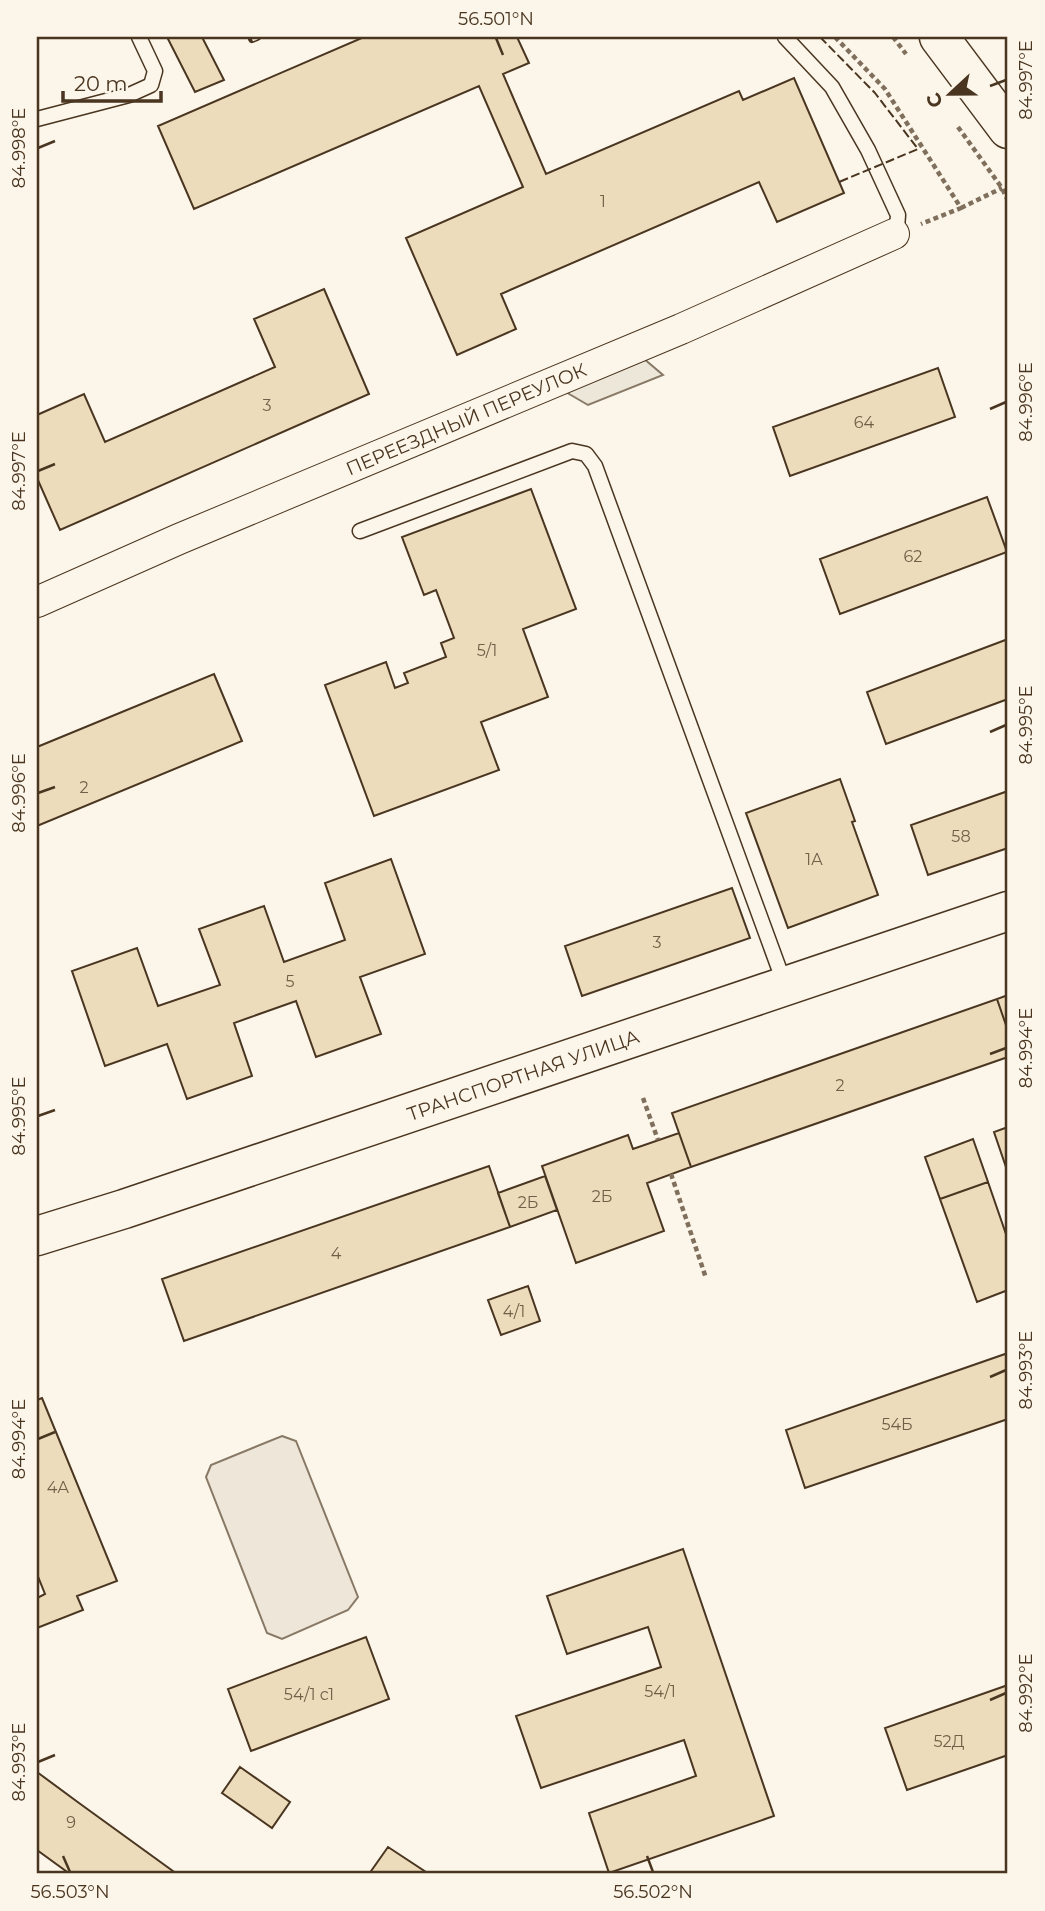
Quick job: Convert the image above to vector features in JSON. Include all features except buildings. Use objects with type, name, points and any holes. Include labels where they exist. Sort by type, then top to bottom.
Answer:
[{"type":"street","points":[[939,37],[1008,130]]},
{"type":"street","name":"ПЕРЕЕЗДНЫЙ ПЕРЕУЛОК","points":[[37,602],[179,539],[681,329],[894,234]]},
{"type":"street","name":"ТРАНСПОРТНАЯ УЛИЦА","points":[[37,1236],[1008,911]]},
{"type":"lane","points":[[37,119],[129,95],[150,85],[155,71],[139,37]]},
{"type":"lane","points":[[785,37],[832,87],[868,150],[898,215],[894,234]]},
{"type":"lane","points":[[360,531],[572,451],[586,454],[595,466],[786,986]]},
{"type":"path","points":[[835,37],[885,89],[961,208]]},
{"type":"path","points":[[894,234],[961,208],[1002,188]]},
{"type":"path","points":[[643,1098],[658,1140]]},
{"type":"path","points":[[671,1174],[706,1278]]},
{"type":"shaded area","points":[[643,358],[663,375],[588,405],[564,391]]},
{"type":"shaded area","points":[[282,1436],[296,1441],[358,1597],[348,1610],[282,1639],[267,1633],[206,1477],[211,1465]]},
{"type":"railway","points":[[252,39],[257,37]]},
{"type":"fence","points":[[820,37],[875,93],[918,149],[839,182]]}]
